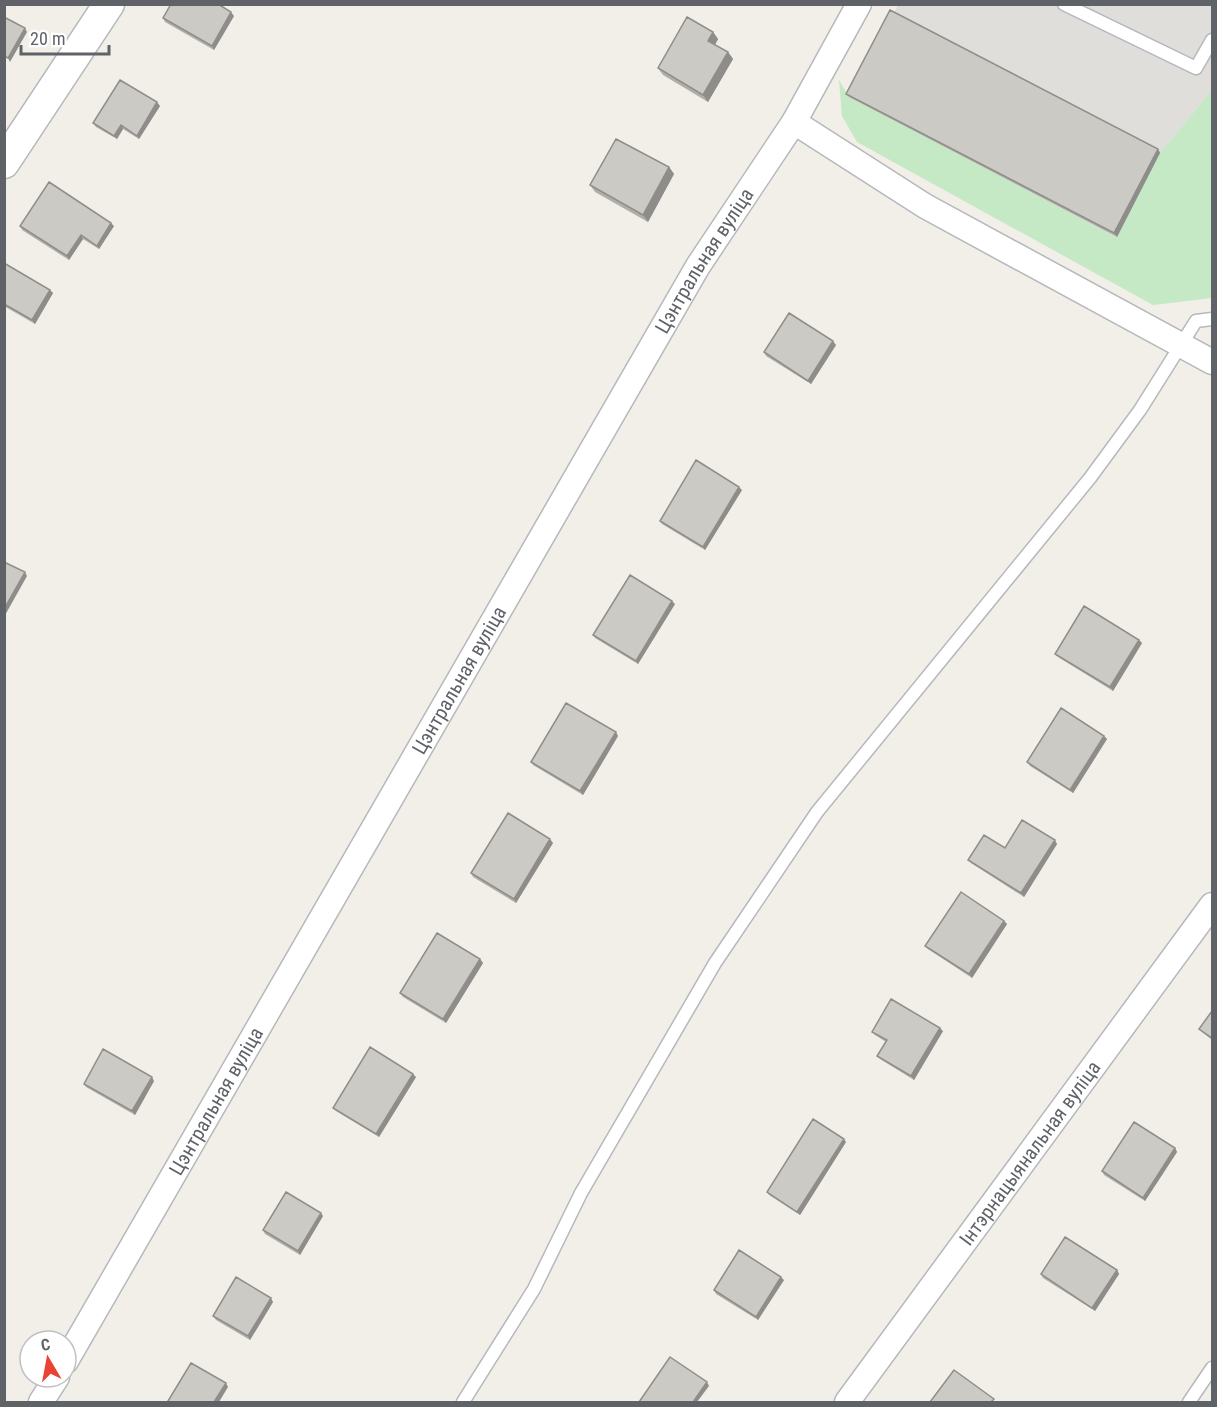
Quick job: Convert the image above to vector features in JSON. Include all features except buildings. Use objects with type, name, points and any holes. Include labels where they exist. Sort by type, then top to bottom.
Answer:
[{"type":"street","points":[[4,163],[109,4]]},
{"type":"street","name":"Цэнтральная вуліца","points":[[78,1340],[698,266],[794,122],[859,4]]},
{"type":"street","points":[[794,122],[925,206],[1212,362]]},
{"type":"street","name":"Інтэрнацыянальная вуліца","points":[[847,1402],[1212,905]]},
{"type":"street","points":[[41,1402],[49,1389]]},
{"type":"lane","points":[[1064,4],[1196,68],[1212,40]]},
{"type":"lane","points":[[463,1402],[534,1289],[581,1193],[715,963],[818,813],[1090,478],[1140,410],[1180,343],[1196,321],[1212,319]]},
{"type":"lane","points":[[1189,1402],[1212,1368]]},
{"type":"shaded area","points":[[898,5],[1212,5],[1212,90],[1160,153],[1117,237],[849,97]]},
{"type":"green space","points":[[839,80],[849,97],[1116,237],[1160,153],[1212,90],[1212,298],[1153,305],[857,142],[842,116]]}]
